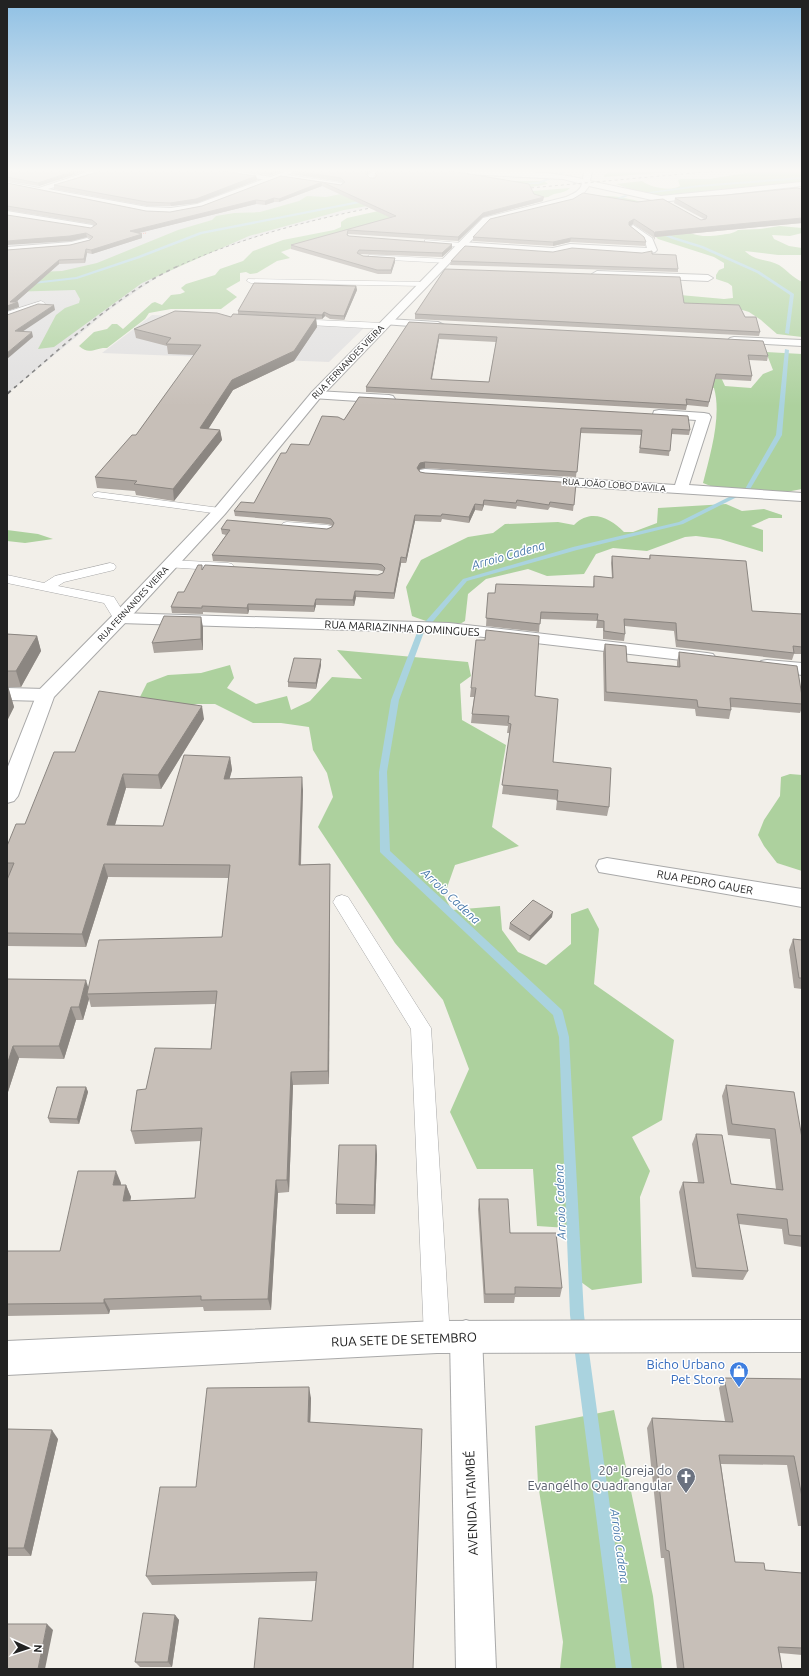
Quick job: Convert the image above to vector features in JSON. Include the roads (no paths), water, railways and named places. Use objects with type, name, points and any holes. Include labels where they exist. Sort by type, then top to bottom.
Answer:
[{"type":"street","points":[[7,250],[17,249]]},
{"type":"street","name":"RUA FERNANDES VIEIRA","points":[[45,695],[170,564],[219,517],[316,395],[424,284],[447,266],[459,249]]},
{"type":"street","points":[[527,249],[554,251],[567,249]]},
{"type":"street","points":[[592,249],[642,252],[652,249]]},
{"type":"street","points":[[589,274],[708,278]]},
{"type":"street","points":[[385,324],[447,325]]},
{"type":"street","points":[[726,340],[802,343]]},
{"type":"street","points":[[316,395],[403,400]]},
{"type":"street","points":[[648,414],[704,417],[680,490]]},
{"type":"street","name":"RUA JOÃO LOBO D'AVILA","points":[[425,473],[802,497]]},
{"type":"street","name":"RUA MARIAZINHA DOMINGUES","points":[[120,618],[449,628],[724,660]]},
{"type":"street","points":[[748,663],[802,669]]},
{"type":"street","points":[[7,694],[45,695],[7,796]]},
{"type":"street","name":"RUA PEDRO GAUER","points":[[607,866],[802,898]]},
{"type":"street","name":"RUA SETE DE SETEMBRO","points":[[7,1358],[452,1337],[802,1336]]},
{"type":"street","name":"AVENIDA ITAIMBÉ","points":[[452,1337],[476,1669]]},
{"type":"lane","points":[[363,257],[447,266]]},
{"type":"lane","points":[[252,281],[424,284]]},
{"type":"lane","points":[[7,315],[41,302]]},
{"type":"lane","points":[[283,322],[385,324]]},
{"type":"lane","points":[[98,495],[219,517]]},
{"type":"lane","points":[[273,524],[327,529]]},
{"type":"lane","points":[[170,564],[237,567]]},
{"type":"lane","points":[[46,587],[60,579],[110,568]]},
{"type":"lane","points":[[7,579],[109,600],[120,618]]},
{"type":"lane","points":[[342,902],[421,1028],[452,1337]]},
{"type":"waterway","points":[[7,286],[77,278],[159,249]]},
{"type":"waterway","name":"Arroio Cadena","points":[[707,249],[758,272],[792,295],[787,333]]},
{"type":"waterway","name":"Arroio Cadena","points":[[624,1669],[577,1315],[564,1037],[558,1013],[385,852],[383,772],[395,700],[421,632],[465,580],[575,548],[681,523],[747,490],[779,435],[787,350]]},
{"type":"railway","points":[[176,267],[219,249]]},
{"type":"railway","points":[[14,388],[112,306],[133,291],[176,267]]},
{"type":"railway","points":[[7,394],[15,387]]},
{"type":"place","name":"Bicho Urbano Pet Store","points":[[739,1388]]},
{"type":"place","name":"20ª Igreja do Evangélho Quadrangular","points":[[686,1494]]}]
